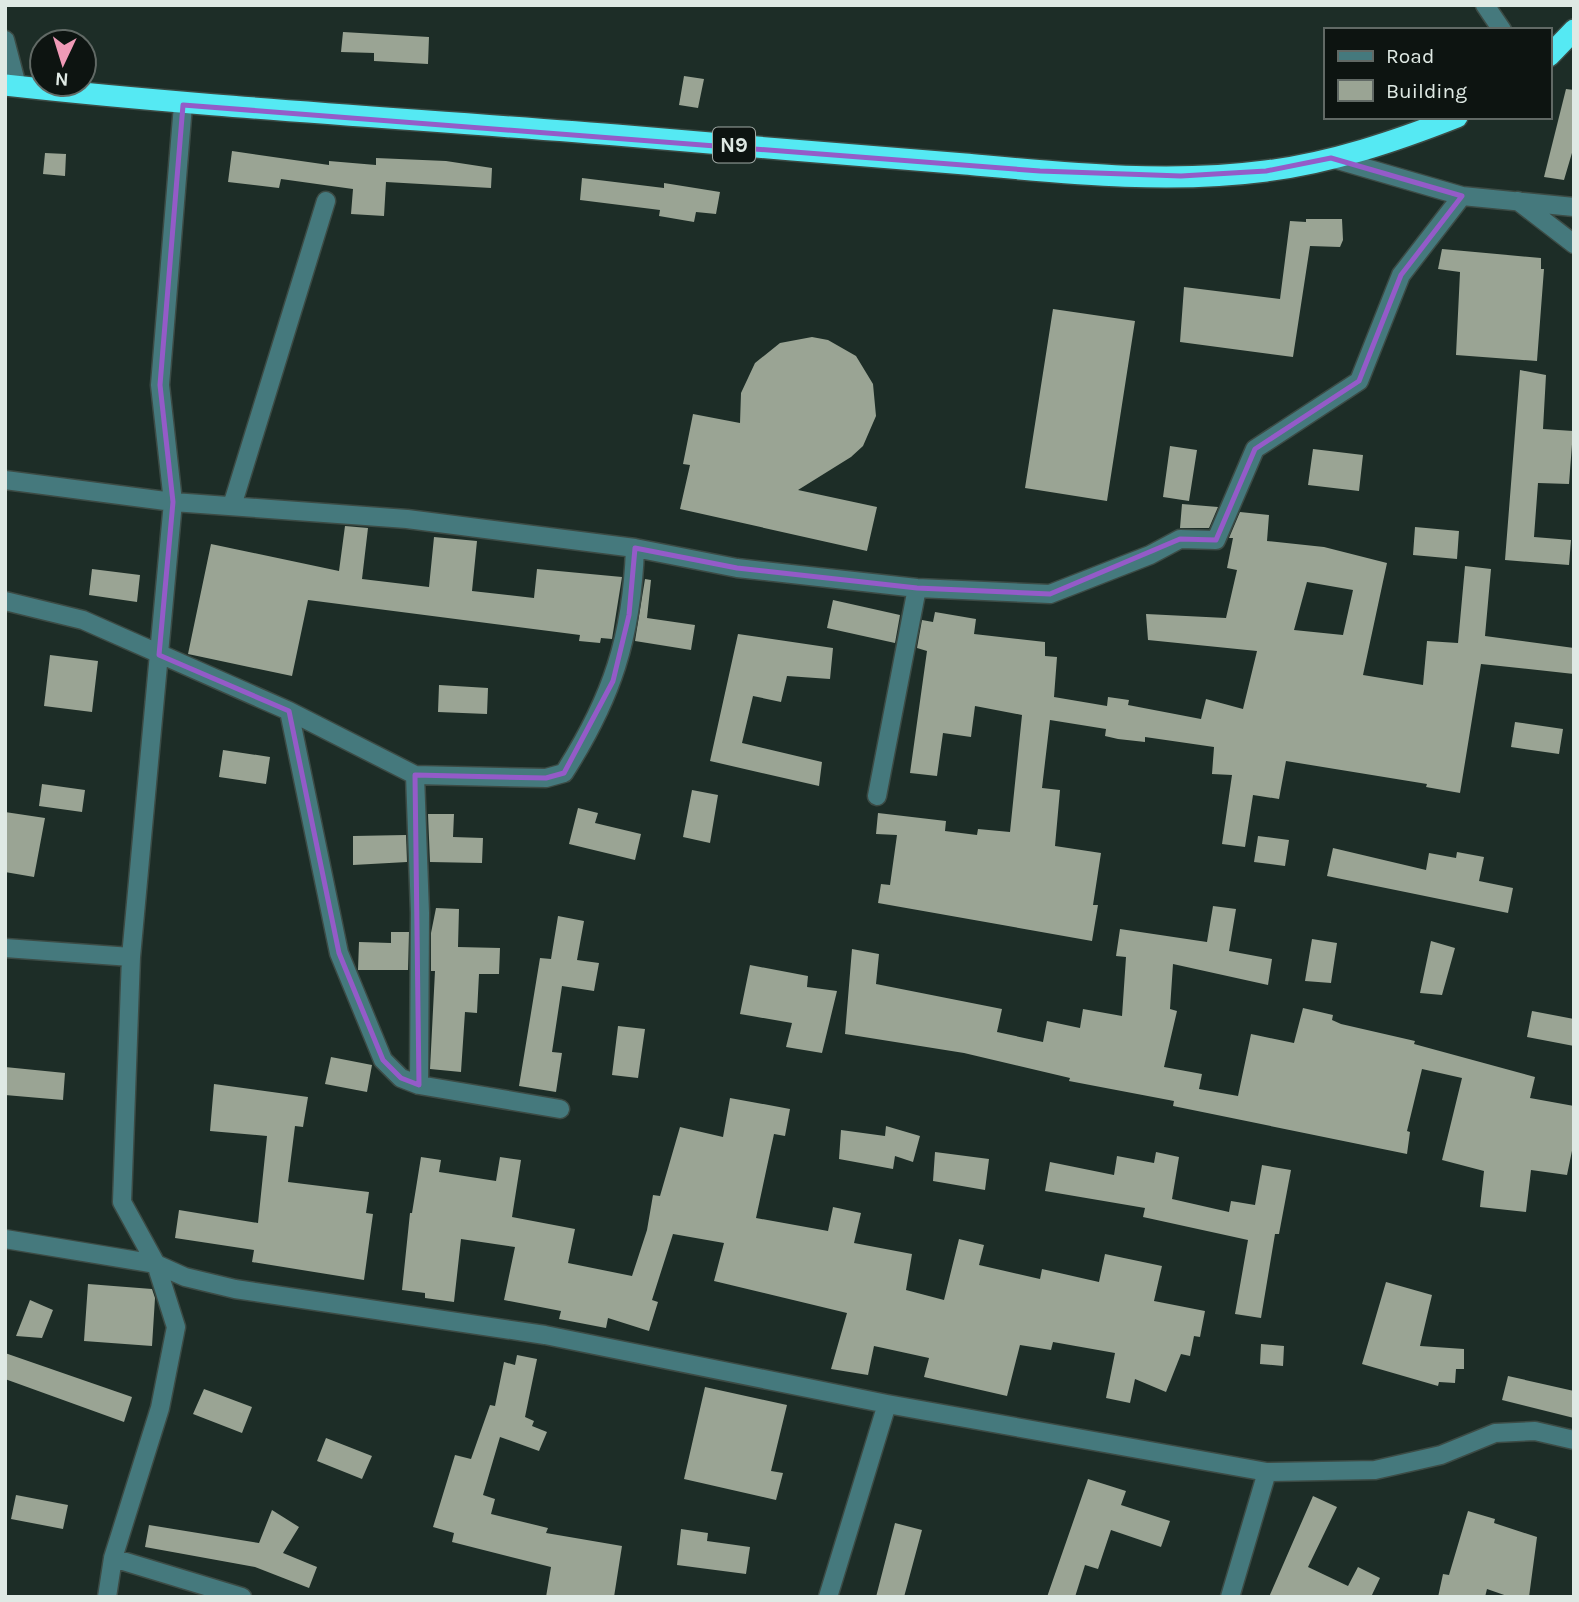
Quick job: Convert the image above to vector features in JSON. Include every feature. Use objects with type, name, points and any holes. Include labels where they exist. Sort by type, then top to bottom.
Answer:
[{"type":"highway","points":[[1551,54],[1574,30]]},
{"type":"highway","name":"N9","points":[[11,86],[183,105],[357,114],[1040,171],[1181,176],[1266,171],[1331,158],[1404,138],[1452,119]]},
{"type":"street","points":[[1485,5],[1501,28]]},
{"type":"street","points":[[5,40],[11,86]]},
{"type":"street","points":[[107,1597],[113,1558],[160,1408],[176,1327],[156,1264],[122,1202],[131,957],[173,502],[160,385],[183,105]]},
{"type":"street","points":[[1331,158],[1462,196],[1574,207]]},
{"type":"street","points":[[5,480],[173,502],[407,519],[635,548],[737,568],[917,587],[1050,594],[1150,555],[1181,539],[1216,540],[1255,449],[1359,381],[1401,275],[1462,196]]},
{"type":"street","points":[[232,506],[326,201]]},
{"type":"street","points":[[1518,201],[1574,244]]},
{"type":"street","points":[[5,601],[83,620],[289,711],[415,775],[546,778],[564,773],[613,681],[629,615],[635,548]]},
{"type":"street","points":[[877,796],[917,587]]},
{"type":"street","points":[[289,711],[339,953],[383,1060],[401,1078],[419,1085],[560,1109]]},
{"type":"street","points":[[415,775],[420,913],[419,1085]]},
{"type":"street","points":[[5,948],[131,957]]},
{"type":"street","points":[[5,1238],[156,1264],[185,1278],[235,1289],[545,1335],[887,1404],[1267,1472],[1376,1471],[1441,1455],[1495,1433],[1535,1431],[1574,1440]]},
{"type":"street","points":[[828,1597],[887,1404]]},
{"type":"street","points":[[1230,1597],[1267,1472]]},
{"type":"street","points":[[113,1558],[242,1597]]},
{"type":"highlighted area","points":[[183,105],[1040,171],[1181,176],[1266,171],[1331,158],[1462,196],[1401,275],[1359,381],[1255,449],[1216,540],[1180,539],[1050,594],[917,588],[737,568],[635,548],[629,615],[613,681],[564,773],[546,778],[415,775],[419,1085],[401,1078],[383,1060],[339,953],[289,711],[159,655],[173,502],[160,385]]},
{"type":"building","points":[[343,32],[429,37],[428,64],[374,61],[374,53],[341,52]]},
{"type":"building","points":[[684,76],[704,79],[698,108],[679,105]]},
{"type":"building","points":[[1566,89],[1574,90],[1574,146],[1564,180],[1544,177]]},
{"type":"building","points":[[232,151],[329,165],[329,161],[376,165],[376,158],[446,161],[492,168],[491,188],[386,182],[384,216],[351,214],[353,189],[281,179],[279,188],[228,182]]},
{"type":"building","points":[[45,153],[66,154],[65,176],[43,174]]},
{"type":"building","points":[[582,178],[664,188],[664,183],[720,192],[716,214],[696,212],[694,222],[659,216],[660,210],[580,200]]},
{"type":"building","points":[[1306,219],[1342,219],[1343,240],[1340,247],[1310,246],[1293,357],[1180,342],[1184,287],[1280,299],[1290,221],[1306,222]]},
{"type":"building","points":[[1442,249],[1541,258],[1541,269],[1544,269],[1537,361],[1456,355],[1460,272],[1438,269]]},
{"type":"building","points":[[1053,309],[1135,321],[1107,501],[1025,488]]},
{"type":"building","points":[[812,337],[828,340],[856,356],[873,384],[876,416],[863,446],[851,457],[798,490],[877,507],[867,551],[680,509],[690,465],[683,464],[693,414],[740,423],[741,393],[755,363],[780,343]]},
{"type":"building","points":[[1520,370],[1546,375],[1543,429],[1573,431],[1569,484],[1538,483],[1534,537],[1571,540],[1569,565],[1505,560]]},
{"type":"building","points":[[1170,446],[1197,450],[1189,501],[1163,497]]},
{"type":"building","points":[[1313,449],[1363,455],[1359,491],[1308,485]]},
{"type":"building","points":[[1182,504],[1218,507],[1209,528],[1180,528]]},
{"type":"building","points":[[1240,512],[1269,515],[1267,541],[1324,547],[1387,563],[1363,675],[1423,685],[1427,641],[1458,643],[1465,566],[1491,569],[1485,636],[1574,648],[1574,674],[1481,664],[1460,793],[1426,787],[1427,784],[1286,761],[1279,799],[1253,795],[1245,847],[1222,844],[1232,775],[1212,774],[1214,747],[1145,737],[1145,742],[1118,739],[1105,736],[1106,729],[1050,720],[1042,788],[1060,790],[1055,846],[1101,853],[1093,905],[1098,905],[1092,941],[878,903],[881,884],[890,885],[897,835],[876,834],[878,813],[946,821],[945,831],[977,835],[978,829],[1010,832],[1022,715],[975,706],[971,737],[943,733],[937,776],[910,773],[927,651],[917,648],[922,620],[933,622],[935,612],[976,619],[974,634],[1045,642],[1045,656],[1057,657],[1054,697],[1107,706],[1108,697],[1129,700],[1128,705],[1201,719],[1206,699],[1243,709],[1257,651],[1148,640],[1146,614],[1226,618],[1237,570],[1227,568],[1233,538],[1229,538]],"holes":[[[1307,582],[1353,590],[1343,635],[1294,630]]]},
{"type":"building","points":[[345,526],[368,528],[362,579],[429,587],[434,537],[477,541],[472,591],[534,598],[537,569],[622,577],[612,639],[601,638],[600,643],[579,641],[580,635],[308,600],[292,676],[188,654],[211,544],[339,571]]},
{"type":"building","points":[[1415,527],[1459,531],[1457,559],[1413,555]]},
{"type":"building","points":[[92,569],[140,575],[137,602],[89,595]]},
{"type":"building","points":[[645,579],[651,580],[647,618],[695,625],[691,650],[635,641]]},
{"type":"building","points":[[833,600],[900,615],[895,643],[827,628]]},
{"type":"building","points":[[738,634],[833,648],[830,679],[787,676],[781,702],[753,696],[742,743],[822,762],[819,786],[710,761]]},
{"type":"building","points":[[50,655],[98,661],[92,712],[44,706]]},
{"type":"building","points":[[439,685],[488,688],[487,714],[438,712]]},
{"type":"building","points":[[1515,722],[1563,729],[1559,754],[1511,747]]},
{"type":"building","points":[[223,750],[270,757],[266,784],[219,777]]},
{"type":"building","points":[[42,784],[85,790],[82,812],[39,806]]},
{"type":"building","points":[[692,790],[718,795],[710,843],[683,837]]},
{"type":"building","points":[[578,808],[598,813],[595,823],[641,834],[635,860],[569,844]]},
{"type":"building","points":[[5,812],[45,818],[34,877],[5,872]]},
{"type":"building","points":[[428,814],[454,814],[453,837],[483,838],[482,863],[430,862]]},
{"type":"building","points":[[406,835],[407,862],[353,865],[353,836]]},
{"type":"building","points":[[1258,836],[1289,840],[1285,866],[1254,862]]},
{"type":"building","points":[[1333,848],[1426,870],[1429,853],[1456,858],[1457,852],[1484,857],[1479,881],[1513,888],[1508,913],[1327,876]]},
{"type":"building","points":[[1213,906],[1236,909],[1229,951],[1272,959],[1268,985],[1173,964],[1170,1009],[1177,1011],[1164,1067],[1202,1074],[1199,1089],[1238,1096],[1251,1034],[1294,1043],[1303,1008],[1333,1015],[1332,1020],[1341,1024],[1415,1041],[1414,1044],[1535,1077],[1530,1098],[1574,1106],[1574,1141],[1567,1175],[1531,1170],[1526,1212],[1480,1207],[1484,1171],[1442,1160],[1462,1078],[1422,1069],[1407,1131],[1410,1132],[1407,1154],[1173,1106],[1174,1101],[1069,1081],[1070,1078],[964,1053],[845,1034],[852,949],[879,954],[876,984],[1002,1009],[997,1032],[1043,1042],[1047,1021],[1080,1028],[1083,1009],[1122,1016],[1126,957],[1116,956],[1120,929],[1207,942]]},
{"type":"building","points":[[436,908],[459,909],[458,947],[500,948],[499,974],[479,974],[477,1013],[465,1012],[461,1072],[430,1069],[435,971],[431,971],[431,933]]},
{"type":"building","points":[[558,916],[584,921],[577,960],[599,963],[594,991],[562,986],[552,1052],[562,1053],[556,1092],[519,1086],[540,958],[551,959]]},
{"type":"building","points":[[391,932],[409,932],[408,970],[358,970],[359,942],[391,943]]},
{"type":"building","points":[[1312,939],[1337,943],[1331,983],[1305,981]]},
{"type":"building","points":[[1431,941],[1455,948],[1442,995],[1420,993]]},
{"type":"building","points":[[750,965],[808,976],[807,987],[837,991],[822,1053],[786,1047],[792,1023],[740,1014]]},
{"type":"building","points":[[1532,1011],[1574,1019],[1574,1046],[1527,1037]]},
{"type":"building","points":[[618,1026],[645,1029],[638,1078],[612,1075]]},
{"type":"building","points":[[331,1057],[372,1065],[367,1092],[325,1084]]},
{"type":"building","points":[[5,1067],[65,1073],[63,1100],[5,1095]]},
{"type":"building","points":[[214,1084],[308,1097],[303,1127],[295,1126],[288,1182],[369,1192],[366,1213],[373,1214],[364,1280],[252,1262],[254,1250],[175,1238],[179,1210],[258,1223],[267,1136],[210,1131]]},
{"type":"building","points":[[730,1098],[790,1109],[785,1136],[774,1134],[756,1218],[828,1231],[833,1207],[861,1213],[854,1243],[912,1254],[906,1290],[944,1300],[959,1239],[984,1245],[979,1265],[1040,1279],[1042,1269],[1099,1282],[1105,1254],[1162,1266],[1154,1301],[1205,1311],[1200,1337],[1194,1336],[1190,1356],[1181,1354],[1166,1392],[1135,1379],[1130,1403],[1106,1398],[1115,1353],[1053,1342],[1051,1350],[1020,1345],[1007,1396],[924,1377],[929,1358],[874,1346],[868,1375],[831,1369],[847,1313],[714,1281],[724,1243],[673,1234],[652,1300],[658,1302],[649,1331],[608,1318],[606,1328],[559,1319],[561,1311],[504,1300],[515,1247],[461,1239],[454,1302],[425,1298],[425,1293],[402,1290],[410,1213],[421,1157],[441,1160],[439,1172],[496,1181],[500,1157],[521,1160],[512,1217],[575,1229],[568,1263],[632,1276],[647,1230],[653,1195],[660,1196],[680,1127],[723,1137]]},
{"type":"building","points":[[886,1126],[920,1136],[913,1162],[895,1156],[893,1169],[839,1159],[841,1130],[885,1136]]},
{"type":"building","points":[[935,1152],[989,1159],[985,1190],[933,1181]]},
{"type":"building","points":[[1156,1152],[1179,1157],[1172,1199],[1229,1212],[1231,1201],[1255,1205],[1262,1165],[1291,1170],[1279,1234],[1275,1234],[1261,1318],[1235,1314],[1248,1240],[1143,1217],[1145,1208],[1045,1191],[1050,1162],[1114,1175],[1117,1156],[1154,1163]]},
{"type":"building","points":[[1386,1282],[1432,1295],[1420,1346],[1464,1349],[1464,1369],[1456,1369],[1455,1383],[1439,1382],[1438,1386],[1362,1364]]},
{"type":"building","points":[[88,1284],[152,1289],[155,1298],[152,1346],[84,1341]]},
{"type":"building","points":[[30,1300],[53,1310],[42,1338],[16,1336]]},
{"type":"building","points":[[1261,1344],[1284,1346],[1283,1366],[1260,1364]]},
{"type":"building","points":[[5,1353],[132,1397],[124,1422],[5,1379]]},
{"type":"building","points":[[517,1355],[537,1359],[525,1417],[534,1421],[532,1426],[547,1432],[539,1451],[500,1437],[483,1495],[495,1499],[491,1514],[548,1528],[546,1533],[622,1546],[614,1597],[546,1597],[551,1567],[452,1542],[454,1533],[433,1527],[455,1455],[471,1459],[490,1405],[495,1406],[504,1362],[515,1365]]},
{"type":"building","points":[[1508,1376],[1574,1391],[1574,1418],[1502,1400]]},
{"type":"building","points":[[705,1387],[787,1405],[771,1471],[783,1473],[776,1500],[684,1479]]},
{"type":"building","points":[[204,1389],[252,1407],[242,1433],[193,1414]]},
{"type":"building","points":[[326,1438],[372,1456],[362,1479],[317,1461]]},
{"type":"building","points":[[1088,1479],[1126,1491],[1121,1505],[1170,1521],[1161,1547],[1111,1530],[1098,1569],[1085,1565],[1075,1597],[1047,1597]]},
{"type":"building","points":[[16,1495],[68,1505],[63,1529],[11,1519]]},
{"type":"building","points":[[1313,1496],[1337,1507],[1308,1567],[1348,1586],[1358,1567],[1380,1578],[1371,1597],[1269,1597]]},
{"type":"building","points":[[272,1510],[299,1527],[283,1553],[317,1567],[309,1588],[255,1567],[145,1547],[149,1525],[259,1543]]},
{"type":"building","points":[[1468,1511],[1537,1537],[1529,1597],[1510,1597],[1487,1589],[1485,1597],[1438,1597],[1443,1574],[1449,1575]]},
{"type":"building","points":[[895,1523],[922,1530],[904,1597],[876,1597]]},
{"type":"building","points":[[681,1529],[708,1533],[707,1541],[750,1547],[746,1574],[677,1565]]}]
